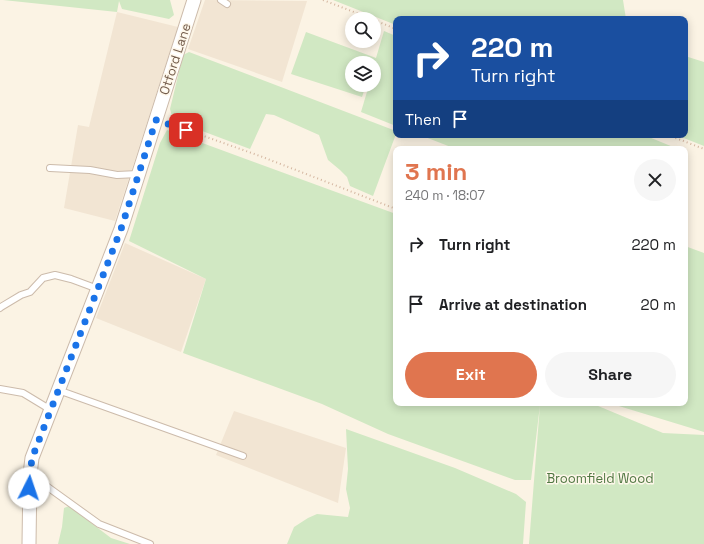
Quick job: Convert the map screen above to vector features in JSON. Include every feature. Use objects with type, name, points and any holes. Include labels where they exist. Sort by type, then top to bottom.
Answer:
[{"type":"street","name":"Otford Lane","points":[[29,544],[30,474],[32,458],[121,229],[194,0]]},
{"type":"lane","points":[[221,0],[227,4]]},
{"type":"lane","points":[[50,168],[90,170],[117,175],[138,174]]},
{"type":"lane","points":[[0,308],[21,295],[30,292],[43,278],[55,275],[98,289]]},
{"type":"lane","points":[[0,389],[23,393],[51,410]]},
{"type":"lane","points":[[58,390],[243,456]]},
{"type":"lane","points":[[30,474],[100,524],[150,544]]},
{"type":"path","points":[[323,0],[355,12]]},
{"type":"path","points":[[381,22],[393,27]]},
{"type":"path","points":[[156,120],[260,156],[393,208]]},
{"type":"path","points":[[676,138],[704,149]]},
{"type":"shaded area","points":[[205,0],[307,1],[282,82],[188,49]]},
{"type":"shaded area","points":[[117,12],[178,27],[115,221],[64,208],[78,125],[89,127]]},
{"type":"shaded area","points":[[125,243],[206,279],[181,352],[96,318]]},
{"type":"shaded area","points":[[234,411],[346,448],[338,503],[216,455]]},
{"type":"green space","points":[[3,0],[170,0],[174,15],[169,19],[122,9],[119,1],[117,12]]},
{"type":"green space","points":[[333,0],[623,0],[626,16],[393,16],[393,24],[381,19],[381,12],[363,12]]},
{"type":"green space","points":[[384,31],[393,35],[393,125],[361,112],[367,92],[381,92],[381,56],[377,56],[379,48],[381,48]]},
{"type":"green space","points":[[306,32],[345,46],[345,48],[349,48],[371,56],[345,56],[345,91],[291,74]]},
{"type":"green space","points":[[189,52],[393,130],[393,138],[395,138],[373,196],[350,186],[347,177],[328,160],[319,135],[274,115],[266,114],[250,149],[173,120],[170,109],[183,55]]},
{"type":"green space","points":[[688,57],[704,62],[704,146],[684,138],[688,138]]},
{"type":"green space","points":[[347,92],[364,92],[362,97]]},
{"type":"green space","points":[[167,130],[393,213],[393,406],[540,406],[531,480],[515,480],[388,434],[322,404],[183,353],[206,279],[129,241],[160,143]]},
{"type":"green space","points":[[428,138],[651,138],[671,146],[448,146]]},
{"type":"green space","points":[[688,247],[704,253],[704,432],[619,406],[688,406]]},
{"type":"green space","name":"Broomfield Wood","points":[[540,406],[598,406],[663,433],[704,435],[704,544],[529,544]]},
{"type":"green space","points":[[346,429],[455,468],[516,494],[526,502],[523,544],[287,544],[294,527],[317,514],[348,517],[350,508],[346,489],[348,469]]},
{"type":"green space","points":[[69,506],[111,538],[130,544],[58,544],[64,508]]},
{"type":"route","points":[[29,488],[32,458],[121,229],[156,120],[186,130]]}]
